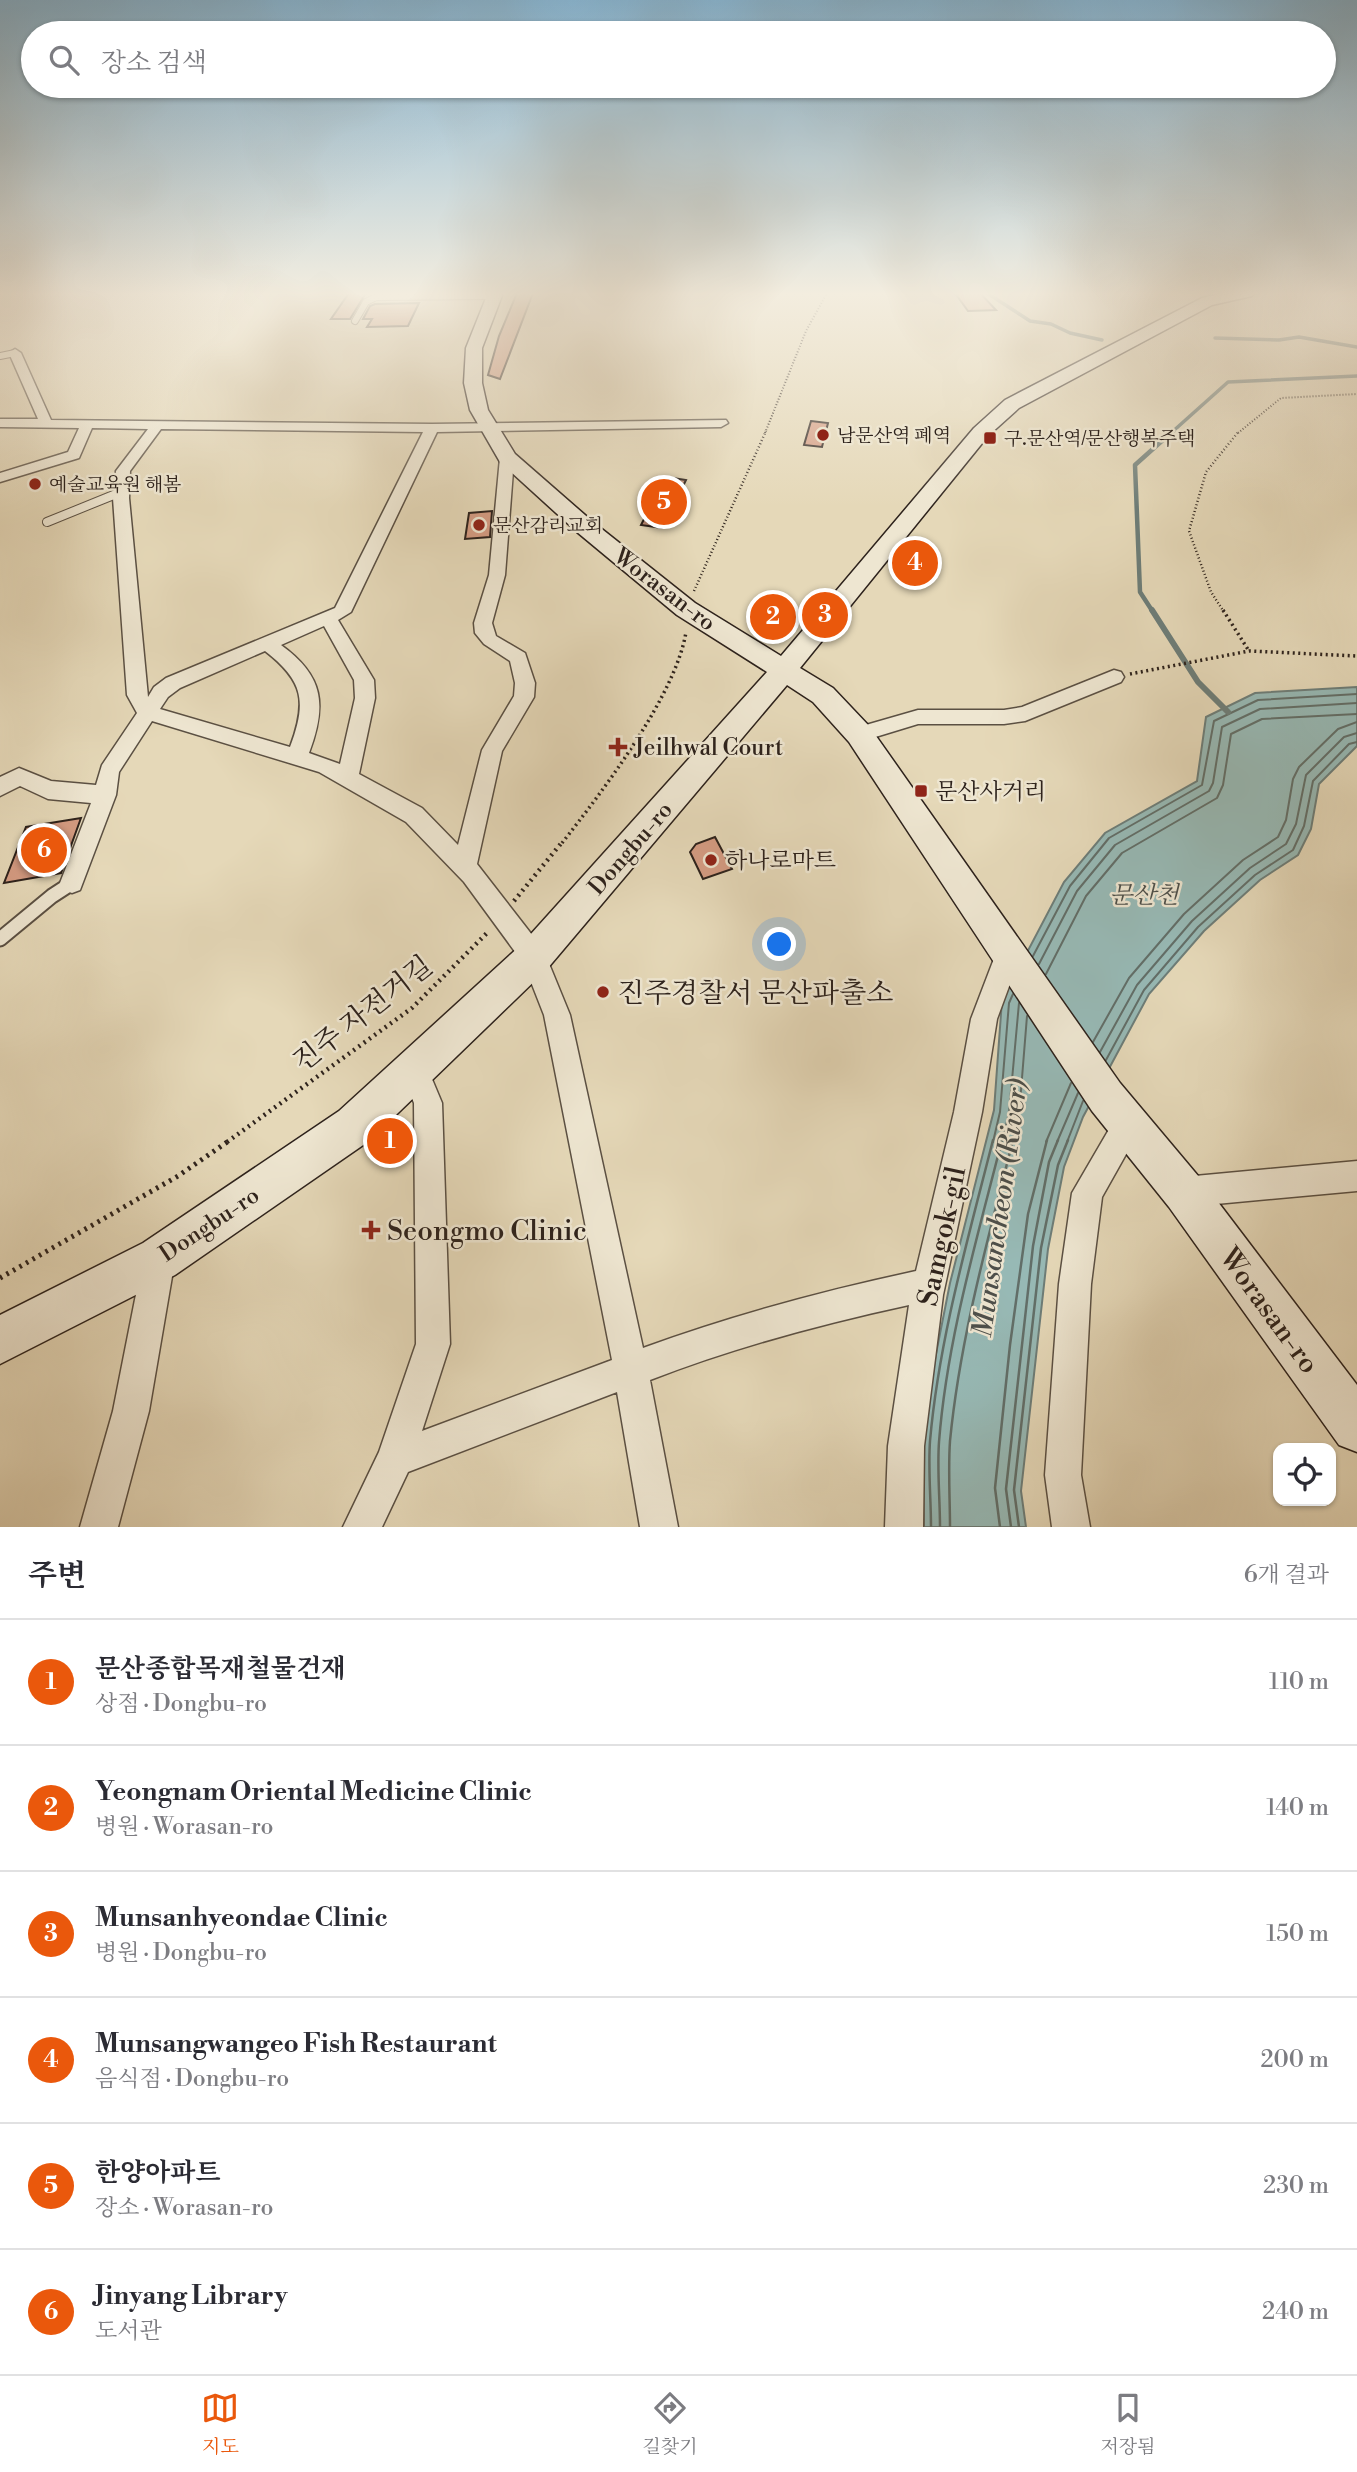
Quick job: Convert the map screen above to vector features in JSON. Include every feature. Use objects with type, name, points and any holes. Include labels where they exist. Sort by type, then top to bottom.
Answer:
[{"type":"main road","name":"Worasan-ro","points":[[472,364],[476,399],[487,426],[507,457],[584,527],[686,609],[823,695],[859,734],[1117,1110],[1184,1192],[1357,1427]]},
{"type":"main road","name":"Dongbu-ro","points":[[0,1340],[159,1259],[354,1126],[534,957],[784,670],[981,432],[1012,404],[1088,364]]},
{"type":"street","points":[[20,364],[47,425]]},
{"type":"street","points":[[0,423],[156,427],[432,428],[721,423]]},
{"type":"street","points":[[0,478],[74,455],[87,424]]},
{"type":"street","points":[[156,427],[123,471],[121,492],[137,695],[146,712],[326,766],[414,815],[464,868],[534,957],[558,1015],[631,1370],[659,1527]]},
{"type":"street","points":[[72,883],[105,795],[109,771],[161,692],[173,683],[342,612],[432,428]]},
{"type":"street","points":[[464,868],[492,750],[524,697],[525,683],[518,658],[490,640],[484,633],[483,623],[497,575],[507,457]]},
{"type":"street","points":[[328,618],[364,680],[365,698],[348,778]]},
{"type":"street","points":[[268,644],[301,673],[309,692],[308,730],[296,758]]},
{"type":"street","points":[[859,734],[918,717],[1004,717],[1025,714],[1114,677]]},
{"type":"street","points":[[0,787],[19,776],[48,790],[105,795]]},
{"type":"street","name":"Samgok-gil","points":[[904,1527],[906,1446],[929,1285],[968,1112],[984,1019],[1009,951]]},
{"type":"street","points":[[362,1527],[396,1459],[433,1344],[428,1103],[414,1070]]},
{"type":"street","points":[[1071,1527],[1062,1475],[1075,1284],[1087,1193],[1117,1110]]},
{"type":"street","points":[[1184,1192],[1357,1176]]},
{"type":"street","points":[[99,1527],[131,1411],[159,1259]]},
{"type":"street","points":[[396,1459],[707,1340],[828,1306],[929,1285]]},
{"type":"lane","points":[[47,522],[121,492]]},
{"type":"lane","points":[[0,939],[18,927],[48,895],[72,883]]},
{"type":"path","name":"진주 자전거길","points":[[0,1278],[178,1175],[266,1115],[412,1008],[477,945],[567,839],[642,734],[674,668],[685,636],[686,609],[762,441],[793,364]]},
{"type":"path","points":[[1249,651],[1211,592],[1189,531],[1206,472],[1239,431],[1281,398],[1357,394]]},
{"type":"path","points":[[1114,677],[1249,651],[1357,656]]},
{"type":"water","name":"Munsancheon (River)","points":[[1357,687],[1357,746],[1319,784],[1311,829],[1298,855],[1260,880],[1204,931],[1149,994],[1083,1117],[1064,1167],[1048,1249],[1021,1491],[1026,1527],[924,1527],[923,1442],[935,1359],[950,1283],[994,1110],[1002,1000],[1064,882],[1105,833],[1197,781],[1206,717],[1255,693]]},
{"type":"building","points":[[491,364],[506,364],[500,379],[488,375]]},
{"type":"building","name":"남문산역 폐역","points":[[811,421],[828,423],[822,447],[804,445]]},
{"type":"building","points":[[666,477],[686,480],[662,528],[641,525]]},
{"type":"building","name":"문산감리교회","points":[[492,511],[490,537],[465,539],[469,513]]},
{"type":"building","points":[[81,818],[61,873],[4,883],[26,827]]},
{"type":"building","name":"하나로마트","points":[[715,837],[732,869],[703,879],[690,852],[696,844]]},
{"type":"waterway","name":"문산천","points":[[1171,433],[1228,382],[1357,376]]},
{"type":"waterway","name":"문산천","points":[[1153,612],[1140,592],[1135,465],[1173,431]]},
{"type":"waterway","name":"문산천","points":[[1152,610],[1198,682],[1228,712]]},
{"type":"place","name":"남문산역 폐역","points":[[823,435]]},
{"type":"place","name":"구.문산역/문산행복주택","points":[[990,438]]},
{"type":"place","name":"예술교육원 해봄","points":[[35,484]]},
{"type":"place","name":"한양아파트","points":[[664,502]]},
{"type":"place","name":"문산감리교회","points":[[479,525]]},
{"type":"place","name":"Munsangwangeo Fish Restaurant","points":[[915,563]]},
{"type":"place","name":"Munsanhyeondae Clinic","points":[[825,615]]},
{"type":"place","name":"Yeongnam Oriental Medicine Clinic","points":[[773,617]]},
{"type":"place","name":"Jeilhwal Court","points":[[618,747]]},
{"type":"place","name":"문산사거리","points":[[921,791]]},
{"type":"place","name":"Jinyang Library","points":[[44,850]]},
{"type":"place","name":"하나로마트","points":[[711,860]]},
{"type":"place","name":"진주경찰서 문산파출소","points":[[603,992]]},
{"type":"place","name":"문산종합목재철물건재","points":[[390,1141]]},
{"type":"place","name":"Seongmo Clinic","points":[[371,1230]]}]
